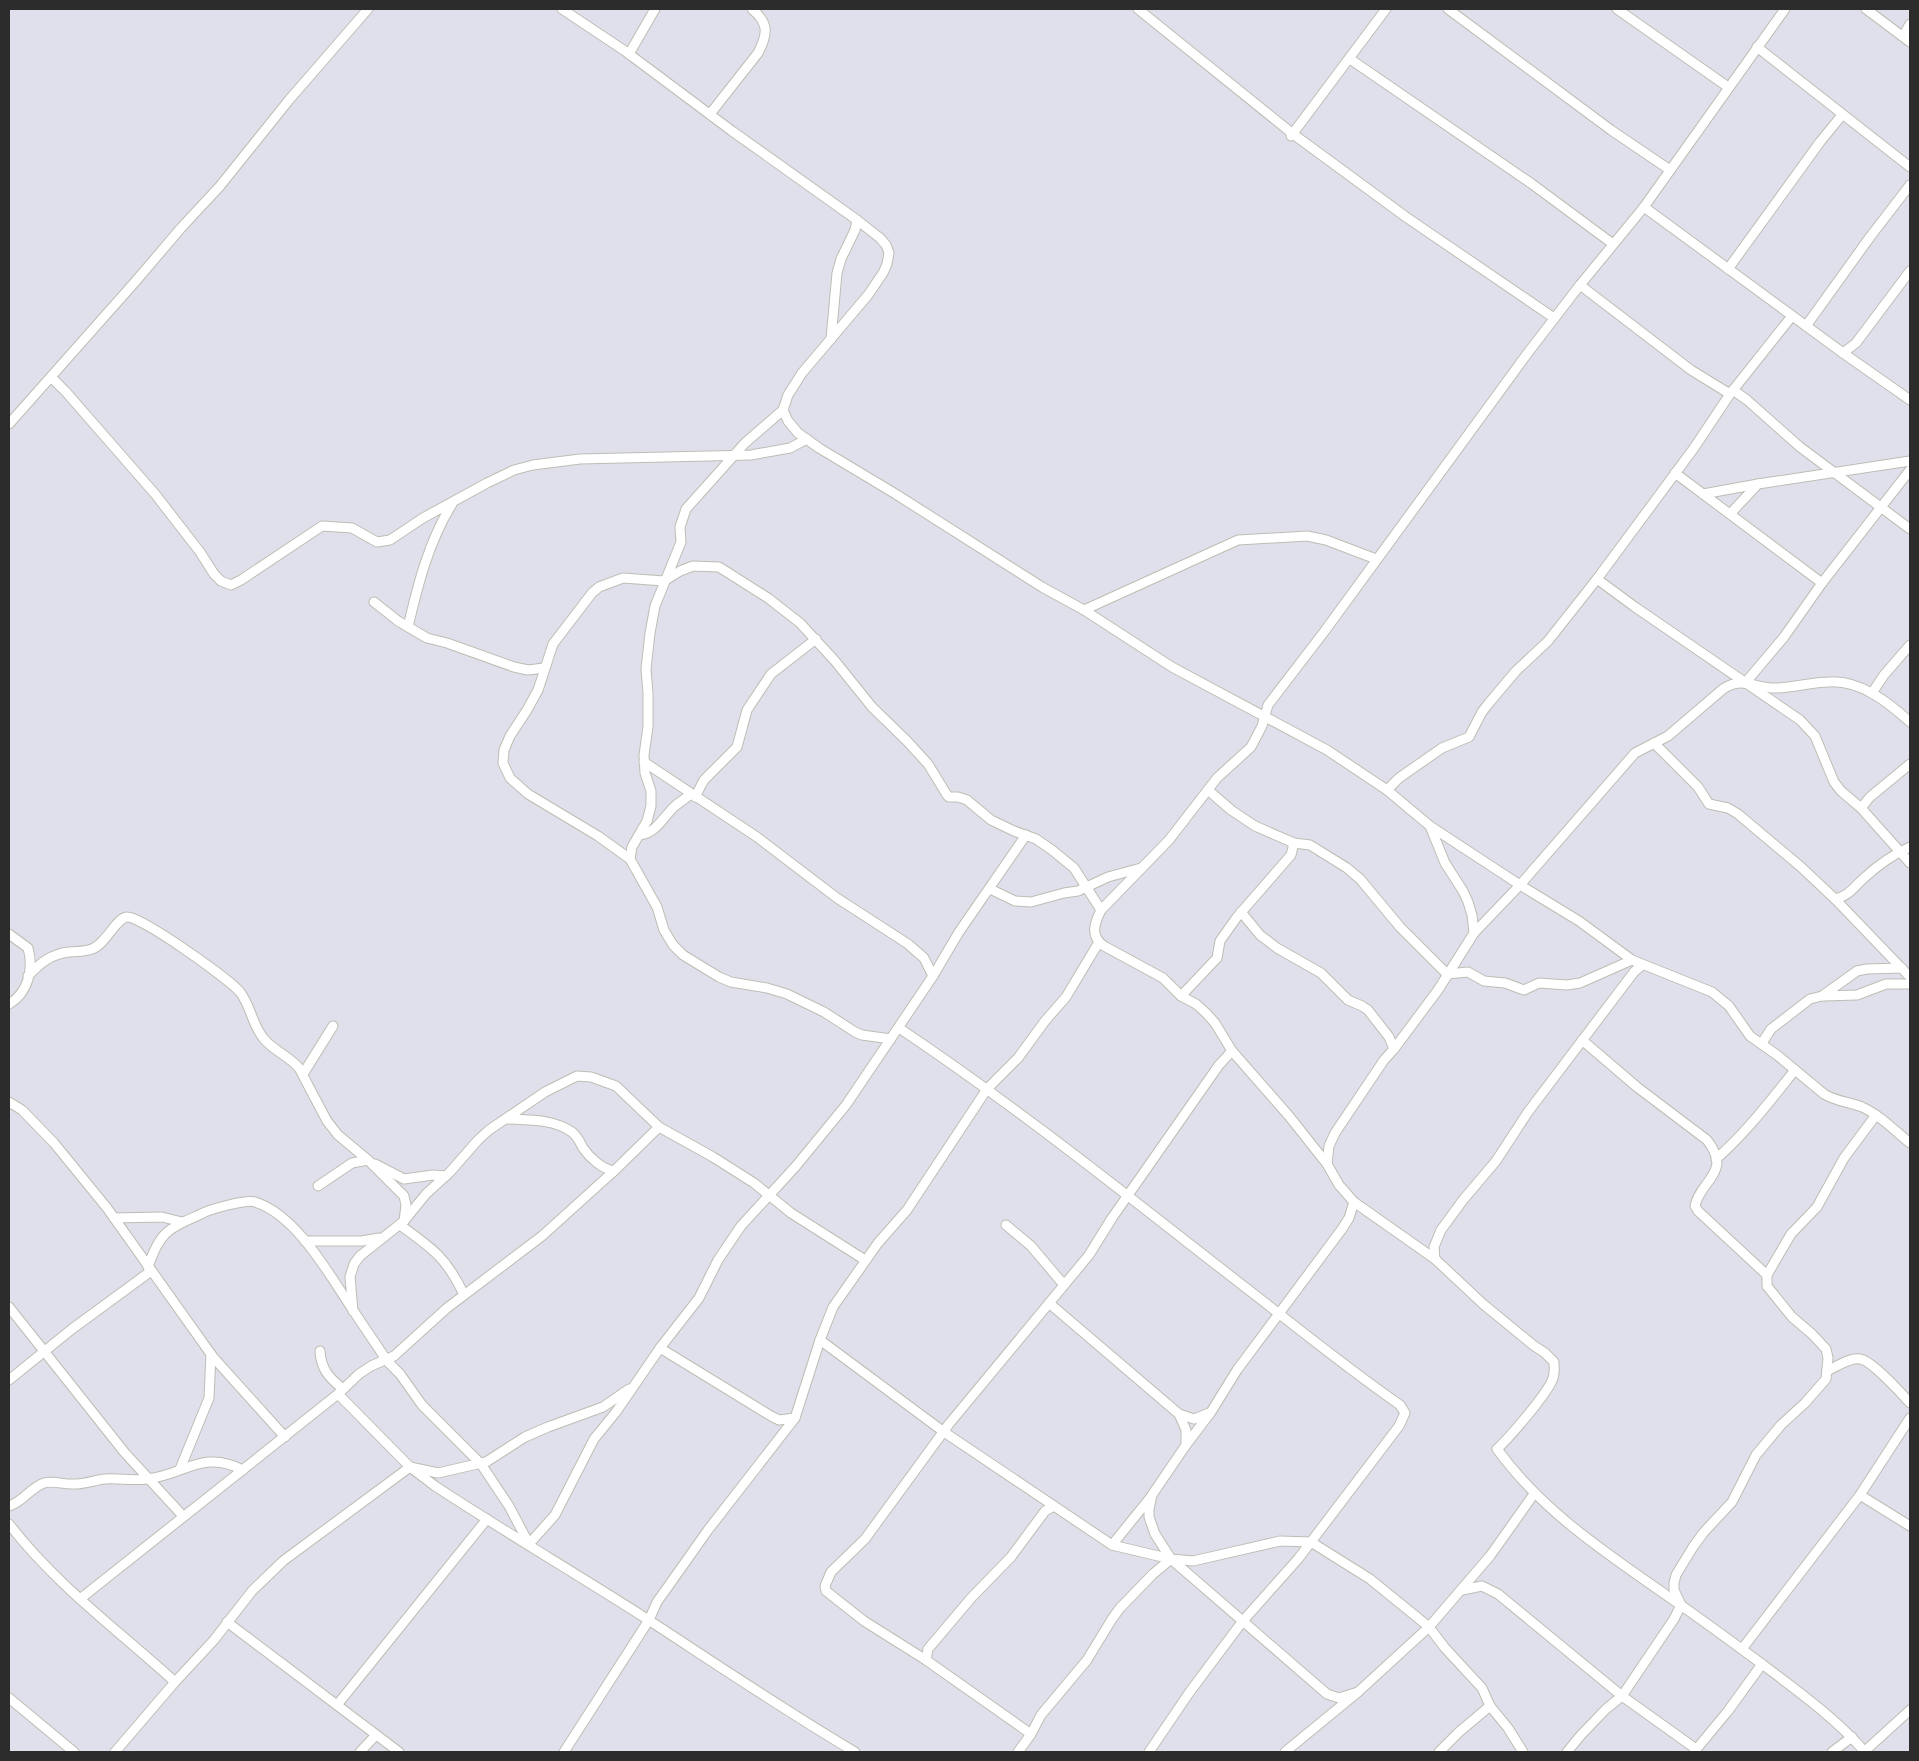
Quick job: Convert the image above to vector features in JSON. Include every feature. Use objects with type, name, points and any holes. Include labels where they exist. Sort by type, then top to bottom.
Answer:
[{"type":"street","points":[[9,424],[135,282],[180,228],[220,186],[368,9]]},
{"type":"street","points":[[562,9],[629,54],[857,220],[880,238],[886,245],[889,254],[883,273],[868,295],[802,373],[788,395],[783,410],[756,433],[686,509],[680,527],[681,542],[655,606],[648,648],[646,669],[648,727],[644,762],[645,773],[651,791],[651,806],[650,814],[632,847],[630,859]]},
{"type":"street","points":[[629,54],[655,9]]},
{"type":"street","points":[[710,114],[758,53],[764,42],[765,30],[762,17],[752,9]]},
{"type":"street","points":[[1138,9],[1292,135],[1406,217],[1554,318]]},
{"type":"street","points":[[1292,135],[1386,9]]},
{"type":"street","points":[[1448,9],[1611,130],[1670,170]]},
{"type":"street","points":[[1617,9],[1728,87]]},
{"type":"street","points":[[1785,9],[1644,207],[1554,318],[1268,705],[1258,736],[1251,747],[1217,778],[1169,840],[1101,910],[1094,924],[1095,934],[1099,942],[1163,978],[1181,996],[1196,1004],[1206,1013],[1215,1023],[1232,1051],[1263,1084],[1327,1164],[1339,1185],[1354,1202],[1435,1259],[1483,1304],[1554,1362],[1554,1377],[1545,1394],[1508,1440],[1497,1449],[1507,1464],[1534,1494],[1612,1556],[1811,1701],[1852,1737],[1865,1752],[1910,1710]]},
{"type":"street","points":[[1866,9],[1906,39],[1910,24]]},
{"type":"street","points":[[1757,47],[1910,167]]},
{"type":"street","points":[[1350,58],[1532,184],[1613,244]]},
{"type":"street","points":[[1728,269],[1820,142],[1842,115]]},
{"type":"street","points":[[1806,326],[1910,185]]},
{"type":"street","points":[[1644,207],[1910,400]]},
{"type":"street","points":[[831,340],[837,273],[841,259],[855,230],[857,220]]},
{"type":"street","points":[[1843,353],[1856,343],[1910,271]]},
{"type":"street","points":[[1580,285],[1691,370],[1747,400],[1800,447],[1910,529]]},
{"type":"street","points":[[1387,790],[1399,778],[1442,748],[1469,737],[1489,703],[1516,671],[1548,641],[1597,579],[1706,431],[1732,392],[1792,316]]},
{"type":"street","points":[[51,377],[155,494],[200,552],[214,574],[226,585],[231,585],[241,580],[322,526],[352,528],[364,533],[377,542],[390,540],[423,518],[514,470],[552,462],[751,455],[790,448],[807,439]]},
{"type":"street","points":[[783,410],[793,427],[841,462],[894,493],[1042,587],[1084,610],[1172,667],[1327,750],[1387,790],[1430,826],[1579,921],[1632,960],[1712,992],[1729,1006],[1750,1036],[1762,1043],[1828,1097],[1863,1108],[1876,1115],[1910,1143]]},
{"type":"street","points":[[1703,494],[1910,461]]},
{"type":"street","points":[[1746,682],[1784,637],[1822,584],[1910,470]]},
{"type":"street","points":[[1675,473],[1822,584]]},
{"type":"street","points":[[1730,514],[1758,484]]},
{"type":"street","points":[[408,627],[428,556],[442,520],[453,503]]},
{"type":"street","points":[[1084,610],[1238,540],[1307,536],[1326,540],[1376,559]]},
{"type":"street","points":[[891,1039],[862,1035],[824,1012],[787,994],[767,988],[731,982],[683,955],[673,945],[664,930],[657,907],[630,859],[591,831],[528,794],[510,778],[503,763],[504,750],[510,736],[538,690],[544,668],[554,644],[584,601],[599,588],[623,578],[664,581],[680,571],[693,566],[719,567],[768,598],[800,623],[816,639],[872,707],[928,764],[949,797],[958,796],[967,800],[991,820],[1036,839],[1074,868],[1101,910]]},
{"type":"street","points":[[1597,579],[1800,720],[1815,736],[1834,782],[1841,791],[1861,808],[1910,863]]},
{"type":"street","points":[[374,602],[408,627],[428,638],[514,667],[528,670],[544,668]]},
{"type":"street","points":[[639,835],[651,832],[675,807],[693,796],[704,780],[737,747],[747,710],[771,674],[816,639]]},
{"type":"street","points":[[1872,693],[1884,675],[1910,645]]},
{"type":"street","points":[[1327,1164],[1329,1146],[1334,1133],[1384,1060],[1438,990],[1474,933],[1520,885],[1635,753],[1679,728],[1692,714],[1733,683],[1746,682],[1773,688],[1831,682],[1850,685],[1872,693],[1910,722]]},
{"type":"street","points":[[1654,743],[1698,787],[1709,804],[1728,808],[1738,814],[1801,867],[1835,898],[1910,977]]},
{"type":"street","points":[[644,762],[776,851],[838,898],[908,944],[924,958],[933,976]]},
{"type":"street","points":[[1861,808],[1870,797],[1910,764]]},
{"type":"street","points":[[1208,790],[1231,810],[1255,826],[1294,843],[1310,845],[1346,868],[1360,879],[1400,927],[1447,974]]},
{"type":"street","points":[[1430,826],[1445,863],[1468,902],[1474,933]]},
{"type":"street","points":[[529,1544],[555,1515],[594,1439],[616,1412],[660,1348],[699,1298],[718,1260],[741,1226],[796,1166],[846,1106],[1026,835]]},
{"type":"street","points":[[1181,996],[1217,958],[1222,938],[1241,912],[1291,855],[1294,843]]},
{"type":"street","points":[[1835,898],[1850,893],[1864,878],[1899,852],[1910,847]]},
{"type":"street","points":[[990,889],[1005,898],[1025,902],[1078,891],[1108,877],[1143,867]]},
{"type":"street","points":[[1241,912],[1260,935],[1277,948],[1321,973],[1348,1000],[1368,1010],[1389,1037],[1394,1049]]},
{"type":"street","points":[[28,976],[50,957],[60,953],[85,952],[94,949],[104,942],[123,918],[128,917],[138,920],[212,969],[238,990],[244,998],[250,1015],[264,1039],[274,1049],[294,1062],[303,1074],[327,1120],[338,1135],[369,1161],[404,1196],[406,1205],[402,1223]]},
{"type":"street","points":[[9,934],[28,948],[30,968],[23,992],[9,1004]]},
{"type":"street","points":[[564,1752],[649,1620],[657,1602],[708,1530],[795,1418],[820,1340],[833,1307],[878,1243],[907,1210],[987,1089],[1018,1058],[1066,997],[1099,942]]},
{"type":"street","points":[[1447,974],[1468,972],[1484,981],[1505,983],[1524,990],[1539,983],[1567,985],[1580,983],[1632,960]]},
{"type":"street","points":[[1435,1259],[1434,1247],[1442,1230],[1463,1200],[1496,1161],[1528,1112],[1634,972],[1642,965]]},
{"type":"street","points":[[1822,996],[1857,971],[1902,968]]},
{"type":"street","points":[[1762,1043],[1771,1029],[1810,999],[1822,996],[1857,995],[1886,984],[1910,984]]},
{"type":"street","points":[[303,1074],[333,1026]]},
{"type":"street","points":[[899,1028],[940,1054],[1128,1196],[1343,1364],[1400,1405],[1405,1413],[1399,1426],[1311,1542],[1242,1622],[1189,1693],[1149,1752]]},
{"type":"street","points":[[1582,1040],[1637,1087],[1707,1140],[1712,1146],[1716,1159],[1715,1170],[1712,1179],[1697,1199],[1695,1206],[1698,1211],[1767,1275]]},
{"type":"street","points":[[1031,1734],[926,1660],[864,1621],[831,1596],[826,1591],[825,1586],[831,1572],[865,1539],[944,1432],[1089,1255],[1219,1065],[1232,1051]]},
{"type":"street","points":[[1716,1159],[1738,1138],[1795,1070]]},
{"type":"street","points":[[354,1312],[350,1277],[354,1264],[370,1246],[402,1223],[426,1194],[446,1176],[478,1140],[545,1092],[577,1076],[591,1077],[616,1086],[659,1127],[713,1157],[754,1183],[791,1213],[866,1260]]},
{"type":"street","points":[[10,1104],[22,1110],[54,1143],[114,1218],[210,1354],[285,1436]]},
{"type":"street","points":[[1681,1605],[1674,1590],[1674,1583],[1676,1575],[1693,1547],[1704,1532],[1730,1505],[1756,1455],[1781,1425],[1805,1404],[1822,1385],[1827,1371],[1828,1358],[1826,1349],[1792,1317],[1767,1286],[1767,1275],[1791,1234],[1817,1208],[1844,1158],[1876,1115]]},
{"type":"street","points":[[507,1119],[531,1120],[562,1127],[577,1137],[583,1147],[599,1164],[607,1170],[614,1171]]},
{"type":"street","points":[[80,1599],[182,1516],[341,1392],[358,1374],[387,1360],[400,1351],[427,1325],[464,1295],[542,1236],[614,1171],[659,1127]]},
{"type":"street","points":[[318,1186],[352,1163],[369,1161],[404,1179],[433,1175],[446,1176]]},
{"type":"street","points":[[9,1380],[150,1269],[160,1238],[182,1222],[212,1209],[247,1201],[255,1202],[267,1208],[294,1228],[318,1257],[387,1360],[400,1374],[422,1405],[481,1464],[509,1506],[529,1544]]},
{"type":"street","points":[[1112,1545],[1152,1495],[1186,1444],[1211,1412],[1237,1370],[1342,1229],[1349,1218],[1354,1202]]},
{"type":"street","points":[[114,1218],[162,1217],[182,1222]]},
{"type":"street","points":[[402,1223],[440,1256],[457,1280],[464,1295]]},
{"type":"street","points":[[1006,1225],[1031,1246],[1064,1285]]},
{"type":"street","points":[[305,1241],[383,1238]]},
{"type":"street","points":[[1049,1303],[1179,1414],[1194,1419],[1211,1412]]},
{"type":"street","points":[[9,1307],[113,1439],[182,1516]]},
{"type":"street","points":[[820,1340],[944,1432],[1112,1545],[1172,1559],[1193,1561],[1280,1541],[1311,1542],[1370,1579],[1429,1628],[1482,1688],[1490,1706],[1508,1728],[1523,1752]]},
{"type":"street","points":[[660,1348],[771,1416],[779,1420],[795,1418]]},
{"type":"street","points":[[320,1351],[322,1366],[341,1392],[410,1467],[435,1486],[649,1620],[716,1666],[736,1676],[763,1696],[855,1752]]},
{"type":"street","points":[[180,1469],[208,1398],[210,1354]]},
{"type":"street","points":[[1827,1371],[1860,1359],[1882,1375],[1910,1403]]},
{"type":"street","points":[[115,1752],[174,1682],[214,1640],[252,1591],[283,1561],[410,1467],[438,1473],[481,1464],[525,1437],[542,1429],[603,1407],[633,1387]]},
{"type":"street","points":[[1179,1414],[1186,1430],[1186,1444]]},
{"type":"street","points":[[1742,1649],[1860,1495],[1910,1418]]},
{"type":"street","points":[[9,1506],[16,1504],[42,1484],[48,1482],[74,1484],[104,1479],[149,1479],[205,1462],[220,1461],[232,1464],[242,1470]]},
{"type":"street","points":[[1285,1752],[1358,1692],[1429,1628],[1462,1590],[1534,1494]]},
{"type":"street","points":[[1152,1495],[1149,1517],[1155,1534],[1172,1559],[1326,1694],[1340,1698],[1358,1692]]},
{"type":"street","points":[[1860,1495],[1910,1526]]},
{"type":"street","points":[[926,1660],[928,1649],[972,1597],[1011,1556],[1046,1512],[1054,1506]]},
{"type":"street","points":[[337,1706],[487,1519]]},
{"type":"street","points":[[11,1530],[65,1586],[174,1682]]},
{"type":"street","points":[[1018,1752],[1049,1704],[1067,1686],[1087,1660],[1120,1608],[1153,1574],[1172,1559]]},
{"type":"street","points":[[1462,1590],[1482,1586],[1498,1594],[1622,1696],[1695,1751],[1728,1711],[1762,1664]]},
{"type":"street","points":[[1567,1752],[1606,1709],[1622,1696],[1674,1619],[1681,1605]]},
{"type":"street","points":[[227,1622],[399,1752]]},
{"type":"street","points":[[9,1698],[74,1752]]},
{"type":"street","points":[[1439,1752],[1490,1706]]},
{"type":"street","points":[[360,1752],[376,1734]]},
{"type":"street","points":[[1832,1752],[1852,1737]]}]
